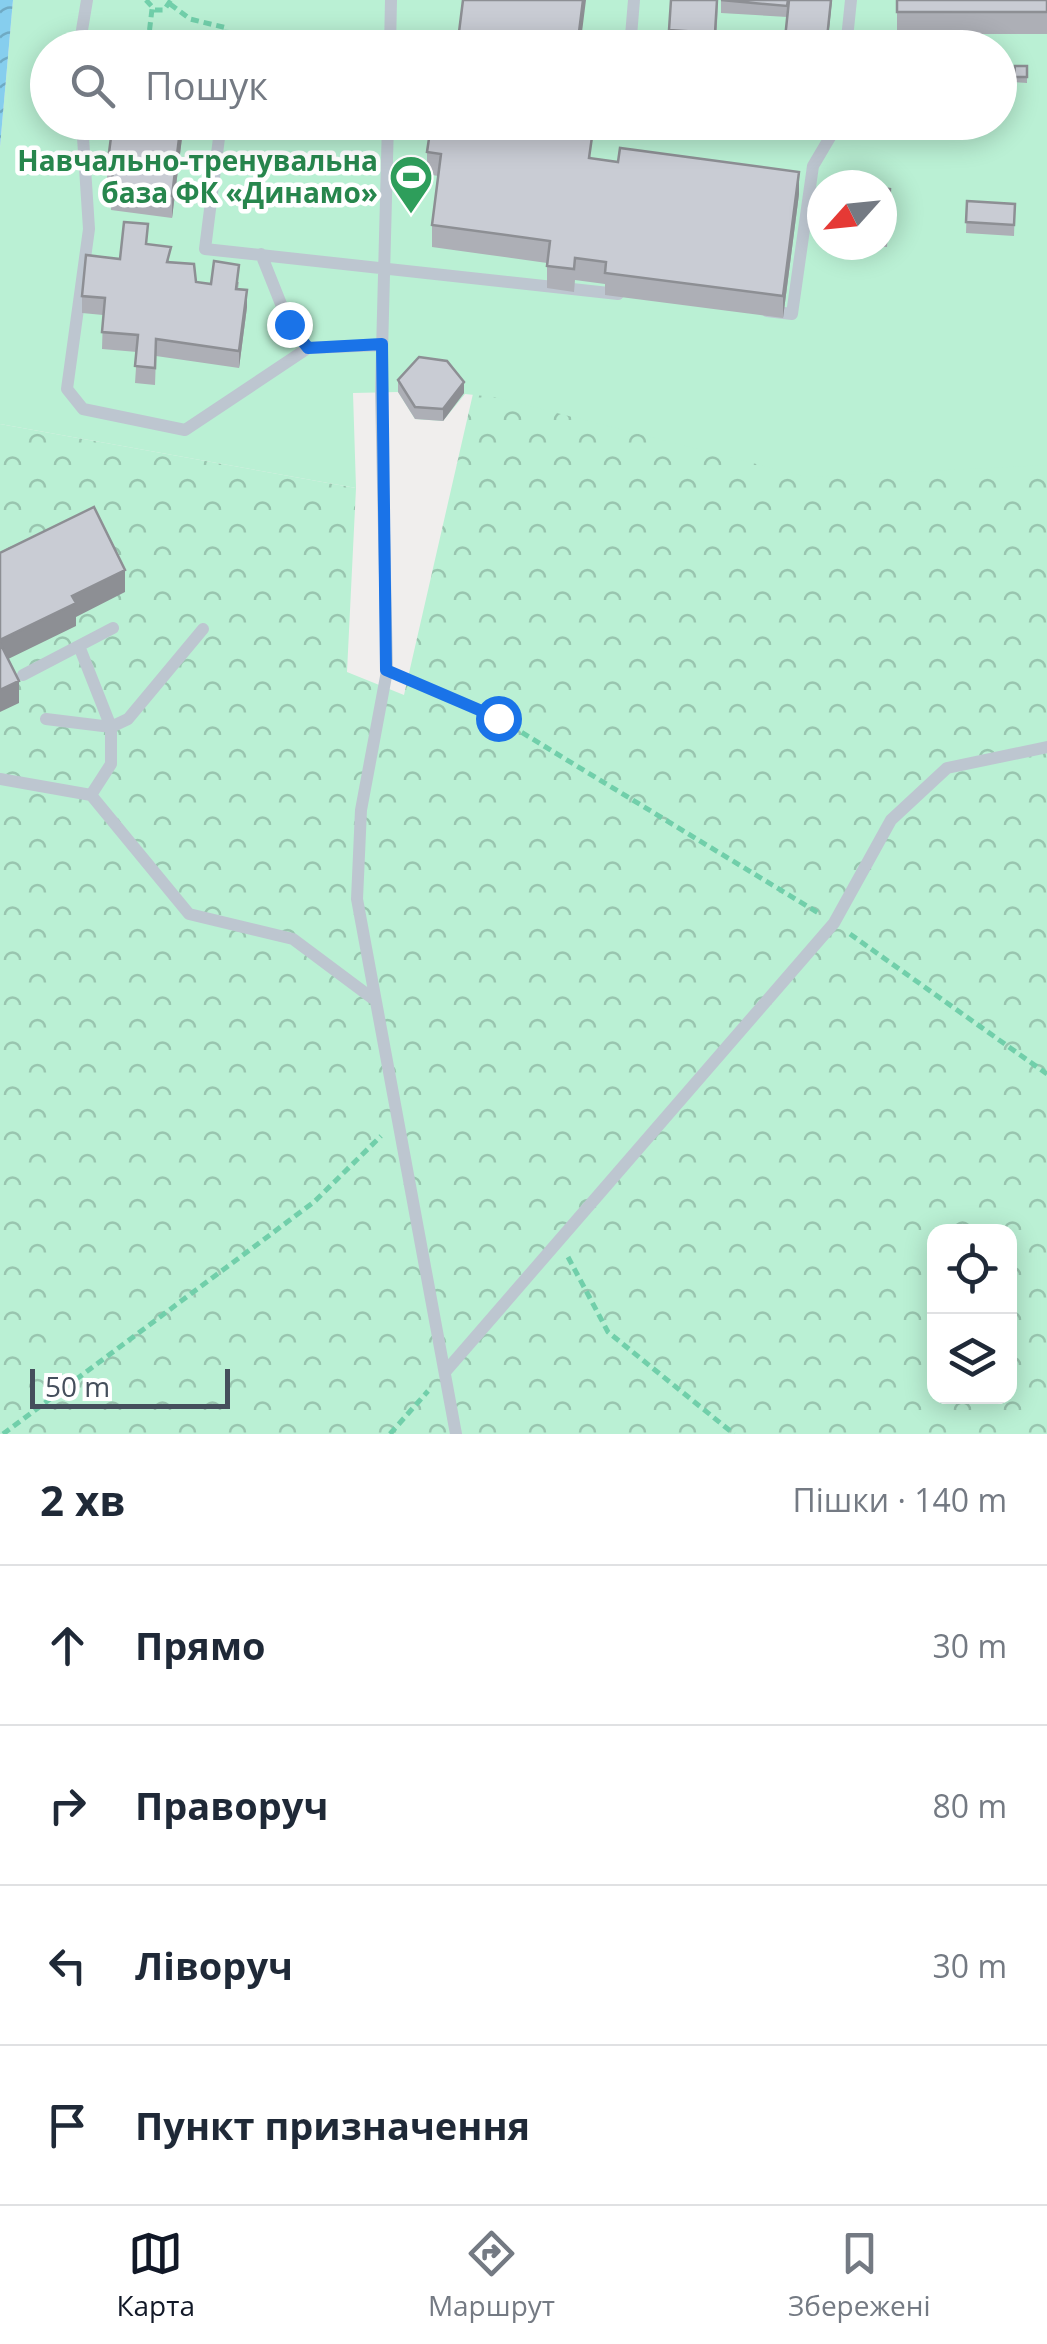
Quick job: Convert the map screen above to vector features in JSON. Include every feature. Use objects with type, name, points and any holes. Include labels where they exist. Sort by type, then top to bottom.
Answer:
[{"type":"lane","points":[[82,30],[87,0]]},
{"type":"lane","points":[[391,30],[392,0]]},
{"type":"lane","points":[[632,30],[634,0]]},
{"type":"lane","points":[[848,30],[851,0]]},
{"type":"lane","points":[[83,140],[90,229],[67,389],[82,409],[185,430],[308,348],[382,344]]},
{"type":"lane","points":[[219,140],[205,249],[637,296]]},
{"type":"lane","points":[[388,140],[382,344],[386,670],[361,810],[357,900],[372,998],[456,1434]]},
{"type":"lane","points":[[754,310],[792,314],[812,166],[827,140]]},
{"type":"lane","points":[[261,254],[289,324],[308,348]]},
{"type":"lane","points":[[23,675],[113,628]]},
{"type":"lane","points":[[46,719],[111,726],[128,720],[203,629]]},
{"type":"lane","points":[[79,646],[111,726],[111,764],[91,795]]},
{"type":"lane","points":[[445,1372],[834,923],[891,820],[947,768],[1047,747]]},
{"type":"lane","points":[[0,779],[91,795],[189,914],[293,939],[372,998]]},
{"type":"path","points":[[146,0],[152,9],[150,30]]},
{"type":"path","points":[[152,9],[164,10],[171,2],[190,19],[228,30]]},
{"type":"path","points":[[386,670],[498,718],[834,923],[1047,1074]]},
{"type":"path","points":[[3,1434],[314,1202],[396,1121]]},
{"type":"path","points":[[559,1239],[608,1332],[734,1434]]},
{"type":"path","points":[[390,1434],[445,1372]]},
{"type":"green space","name":"Навчально-тренувальна база ФК «Динамо»","points":[[13,0],[1047,0],[1047,465],[807,477],[494,397],[465,394],[443,421],[415,419],[398,392],[353,393],[356,488],[0,424],[0,147]]},
{"type":"green space","points":[[483,350],[1047,405],[1047,1434],[0,1434],[0,424],[356,488],[347,672],[404,695]]},
{"type":"water","points":[[0,0],[13,0],[0,147]]},
{"type":"building","points":[[463,0],[583,0],[579,30],[459,30]]},
{"type":"building","points":[[671,0],[717,0],[715,30],[669,30]]},
{"type":"building","points":[[721,0],[788,0],[787,6]]},
{"type":"building","points":[[789,0],[831,0],[828,30],[786,30]]},
{"type":"building","points":[[897,0],[1047,0],[1047,12],[897,12]]},
{"type":"building","points":[[1017,66],[1027,66],[1027,77],[1017,77]]},
{"type":"building","points":[[111,140],[179,140],[172,196],[111,188],[113,169],[107,168]]},
{"type":"building","points":[[429,140],[592,140],[589,158],[618,162],[620,148],[799,172],[783,296],[605,273],[606,262],[575,258],[574,269],[547,266],[550,241],[432,225],[441,154],[427,152]]},
{"type":"building","points":[[967,201],[1015,204],[1014,225],[966,222]]},
{"type":"building","points":[[124,222],[148,224],[146,244],[171,247],[167,262],[194,264],[196,282],[211,284],[214,261],[239,265],[236,289],[247,290],[239,351],[156,339],[155,368],[135,366],[138,335],[102,332],[105,298],[82,296],[86,255],[120,259]]},
{"type":"building","points":[[419,357],[447,361],[464,382],[443,409],[415,407],[398,380]]},
{"type":"building","points":[[94,507],[125,570],[72,596],[76,603],[0,640],[0,553]]},
{"type":"building","points":[[0,643],[19,681],[0,690]]},
{"type":"place","name":"Навчально-тренувальна база ФК «Динамо»","points":[[411,215]]},
{"type":"route","points":[[289,324],[308,348],[382,344],[386,670],[498,718]]}]
